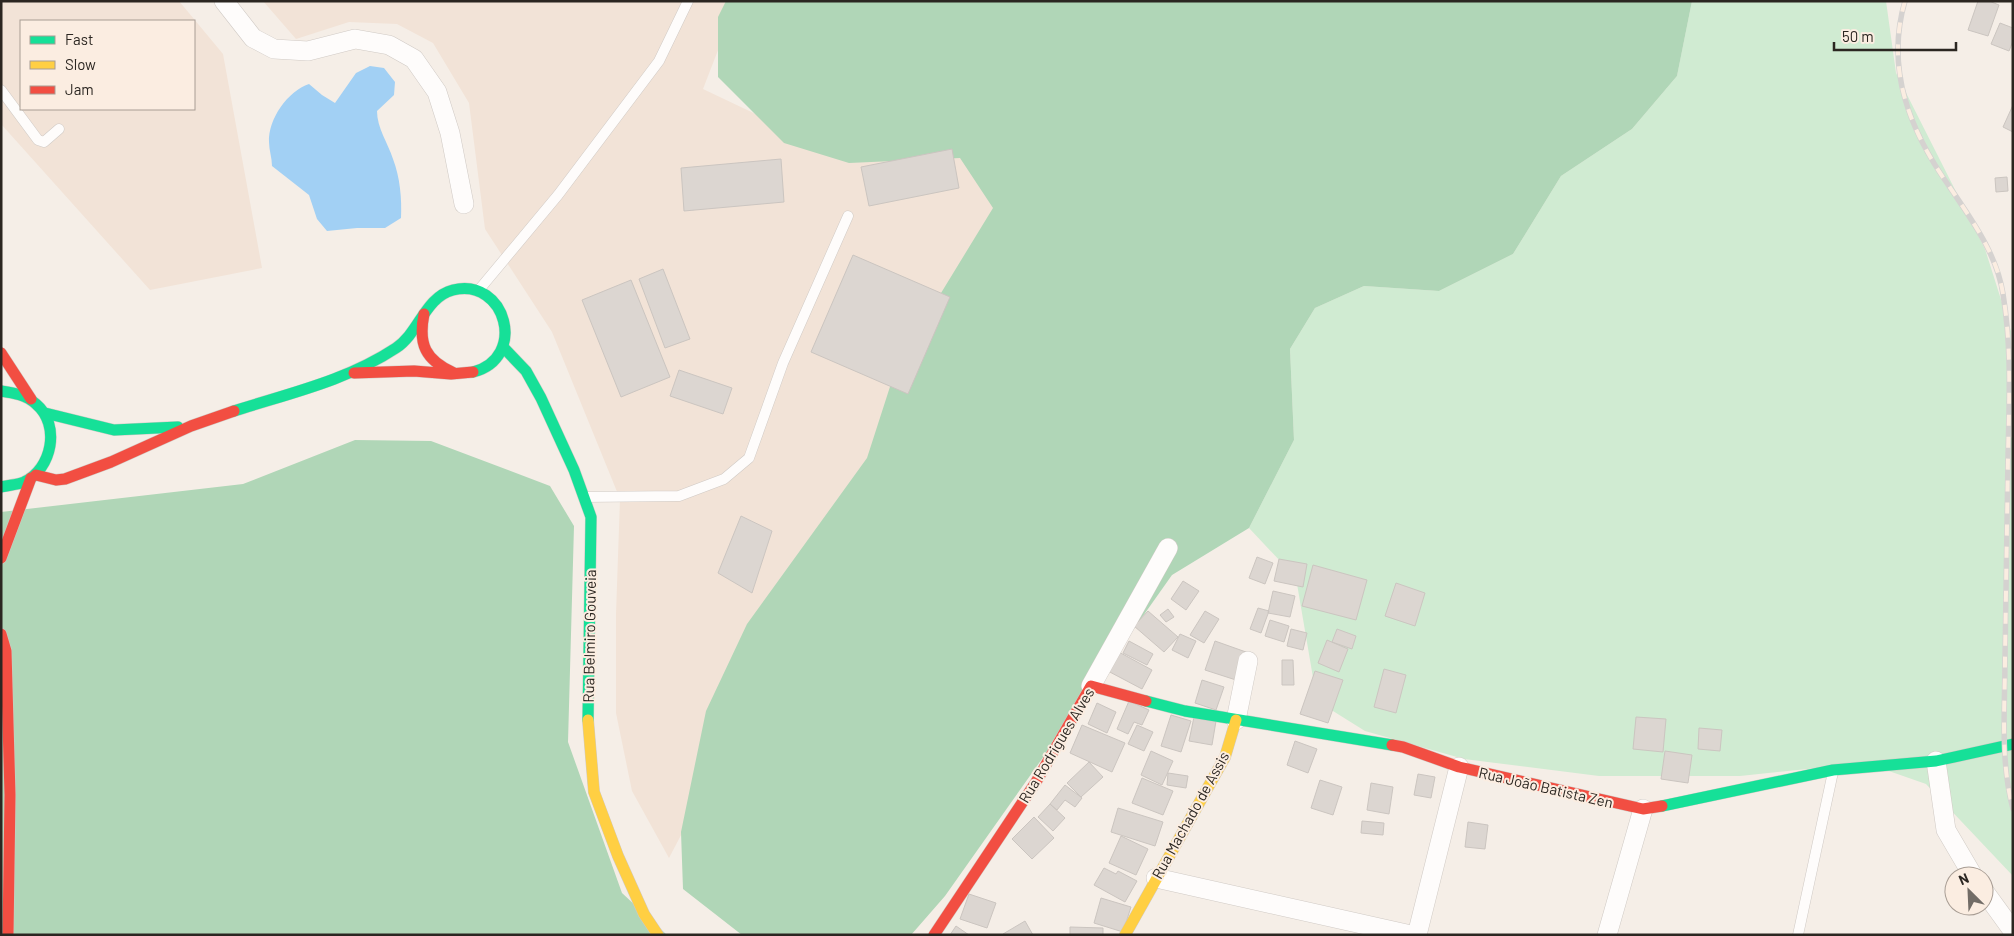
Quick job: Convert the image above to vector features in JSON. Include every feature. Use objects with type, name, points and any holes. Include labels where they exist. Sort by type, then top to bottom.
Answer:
[{"type":"street","points":[[224,1],[253,38],[274,49],[308,51],[356,39],[389,44],[414,59],[436,92],[450,133],[464,204]]},
{"type":"street","points":[[1,487],[14,486],[34,477],[60,480],[101,467],[191,426],[354,373],[405,341],[431,304],[446,293],[465,289],[478,292],[493,302],[504,318],[506,330],[503,347],[491,364],[480,371],[468,374],[412,371],[354,373]]},
{"type":"street","points":[[424,314],[421,339],[425,351],[433,362],[455,374]]},
{"type":"street","name":"Rua Belmiro Gouveia","points":[[503,347],[526,371],[574,470],[591,517],[588,717],[594,792],[618,856],[644,914],[658,935]]},
{"type":"street","points":[[1,353],[44,413],[51,428],[51,445],[46,462],[34,477],[8,535],[1,558]]},
{"type":"street","points":[[1,390],[12,390],[32,398]]},
{"type":"street","points":[[44,413],[114,430],[191,426]]},
{"type":"street","name":"Rua Rodrigues Alves","points":[[934,935],[1036,782],[1168,548]]},
{"type":"street","points":[[1,634],[6,651],[10,795],[8,935]]},
{"type":"street","name":"Rua Machado de Assis","points":[[1125,935],[1225,757],[1236,720],[1248,661]]},
{"type":"street","name":"Rua João Batista Zen","points":[[1091,686],[1184,711],[1403,747],[1459,767],[1643,809],[1686,802],[1833,770],[1936,761],[2009,746]]},
{"type":"street","points":[[1936,761],[1946,830],[1967,866]]},
{"type":"street","points":[[1417,935],[1459,767]]},
{"type":"street","points":[[1607,935],[1643,809]]},
{"type":"street","points":[[1156,878],[1412,935]]},
{"type":"street","points":[[1994,905],[2013,931]]},
{"type":"lane","points":[[478,292],[558,195],[659,62],[688,1]]},
{"type":"lane","points":[[1,90],[38,140],[44,142],[59,129]]},
{"type":"lane","points":[[584,497],[679,496],[724,480],[749,458],[783,363],[848,216]]},
{"type":"lane","points":[[1798,935],[1833,770]]},
{"type":"shaded area","points":[[1,1],[179,1],[195,20],[20,20],[20,110],[195,110],[195,20],[223,54],[262,268],[150,290],[1,124]]},
{"type":"shaded area","points":[[263,1],[737,1],[703,89],[840,154],[1059,115],[669,858],[632,791],[616,713],[616,614],[620,499],[552,332],[485,229],[469,103],[433,43],[397,24],[349,22],[296,39]]},
{"type":"green space","points":[[726,1],[1692,1],[1677,76],[1632,129],[1561,176],[1513,254],[1439,291],[1364,286],[1315,308],[1290,349],[1294,440],[1249,528],[1172,575],[945,896],[911,935],[742,935],[683,889],[681,832],[706,711],[747,624],[867,458],[897,365],[993,208],[960,158],[849,163],[784,143],[718,77],[718,17]]},
{"type":"green space","points":[[1692,1],[1886,1],[1896,73],[1985,249],[2011,331],[2007,430],[2013,440],[2013,876],[1926,784],[1866,763],[1740,776],[1599,776],[1464,759],[1365,731],[1317,701],[1296,578],[1249,528],[1294,440],[1290,349],[1315,308],[1364,286],[1439,291],[1513,254],[1561,176],[1632,129],[1677,76]]},
{"type":"green space","points":[[355,440],[431,441],[550,486],[574,526],[568,742],[622,893],[667,935],[1,935],[1,512],[243,484]]},
{"type":"water","points":[[370,66],[384,68],[395,82],[394,95],[377,111],[377,117],[391,153],[399,181],[401,218],[385,228],[327,231],[317,219],[309,195],[272,166],[269,142],[272,124],[287,99],[301,88],[309,84],[335,103],[356,73]]},
{"type":"building","points":[[1978,1],[1989,1],[1999,5],[1988,36],[1968,30]]},
{"type":"building","points":[[2000,23],[2013,28],[2013,41],[2009,51],[1991,44]]},
{"type":"building","points":[[2013,105],[2013,132],[2003,127]]},
{"type":"building","points":[[952,149],[959,188],[869,206],[861,167]]},
{"type":"building","points":[[781,159],[784,202],[684,211],[681,168]]},
{"type":"building","points":[[2007,177],[2008,191],[1996,192],[1995,178]]},
{"type":"building","points":[[853,255],[950,297],[908,394],[811,352]]},
{"type":"building","points":[[663,269],[690,339],[665,348],[639,279]]},
{"type":"building","points":[[631,280],[670,377],[621,397],[582,300]]},
{"type":"building","points":[[679,370],[732,388],[723,414],[670,396]]},
{"type":"building","points":[[741,516],[772,531],[752,593],[718,573]]},
{"type":"building","points":[[1257,557],[1273,563],[1265,584],[1249,578]]},
{"type":"building","points":[[1279,559],[1307,564],[1303,587],[1274,581]]},
{"type":"building","points":[[1313,565],[1367,580],[1356,620],[1302,606]]},
{"type":"building","points":[[1183,581],[1199,591],[1186,610],[1171,599]]},
{"type":"building","points":[[1396,583],[1425,593],[1415,626],[1385,616]]},
{"type":"building","points":[[1273,591],[1295,596],[1290,617],[1268,613]]},
{"type":"building","points":[[1258,608],[1269,611],[1261,633],[1250,629]]},
{"type":"building","points":[[1168,609],[1174,617],[1166,622],[1160,615]]},
{"type":"building","points":[[1148,611],[1178,637],[1164,652],[1134,626]]},
{"type":"building","points":[[1205,611],[1219,619],[1204,643],[1190,635]]},
{"type":"building","points":[[1270,620],[1289,626],[1284,642],[1265,636]]},
{"type":"building","points":[[1291,629],[1307,633],[1303,650],[1287,646]]},
{"type":"building","points":[[1337,629],[1356,636],[1352,649],[1332,642]]},
{"type":"building","points":[[1180,634],[1196,641],[1188,658],[1172,650]]},
{"type":"building","points":[[1327,640],[1348,649],[1339,672],[1318,663]]},
{"type":"building","points":[[1129,641],[1153,654],[1147,665],[1123,653]]},
{"type":"building","points":[[1215,641],[1246,652],[1236,680],[1205,670]]},
{"type":"building","points":[[1117,651],[1152,670],[1142,689],[1106,670]]},
{"type":"building","points":[[1282,660],[1293,660],[1294,685],[1282,685]]},
{"type":"building","points":[[1384,669],[1406,675],[1396,713],[1374,707]]},
{"type":"building","points":[[1315,671],[1343,680],[1328,723],[1300,714]]},
{"type":"building","points":[[1202,680],[1224,687],[1216,710],[1195,703]]},
{"type":"building","points":[[1129,701],[1149,710],[1142,725],[1134,722],[1128,734],[1117,729]]},
{"type":"building","points":[[1097,703],[1116,712],[1107,733],[1088,724]]},
{"type":"building","points":[[1171,715],[1191,721],[1181,752],[1161,746]]},
{"type":"building","points":[[1194,717],[1216,721],[1212,745],[1189,741]]},
{"type":"building","points":[[1636,717],[1666,719],[1663,752],[1633,749]]},
{"type":"building","points":[[1082,725],[1125,743],[1112,772],[1070,753]]},
{"type":"building","points":[[1137,725],[1153,732],[1144,751],[1128,744]]},
{"type":"building","points":[[1699,728],[1722,730],[1720,751],[1698,749]]},
{"type":"building","points":[[1295,741],[1317,749],[1308,773],[1287,765]]},
{"type":"building","points":[[1151,751],[1173,761],[1162,785],[1141,775]]},
{"type":"building","points":[[1665,751],[1692,755],[1688,783],[1661,779]]},
{"type":"building","points":[[1089,762],[1103,777],[1081,797],[1067,783]]},
{"type":"building","points":[[1168,773],[1188,776],[1186,788],[1167,785]]},
{"type":"building","points":[[1418,774],[1435,777],[1431,798],[1414,795]]},
{"type":"building","points":[[1142,778],[1173,791],[1163,815],[1132,803]]},
{"type":"building","points":[[1320,780],[1342,787],[1333,815],[1311,808]]},
{"type":"building","points":[[1371,783],[1393,787],[1389,814],[1367,810]]},
{"type":"building","points":[[1065,785],[1082,798],[1075,807],[1065,800],[1057,810],[1050,804]]},
{"type":"building","points":[[1050,804],[1065,818],[1053,831],[1038,817]]},
{"type":"building","points":[[1118,808],[1163,822],[1155,846],[1111,832]]},
{"type":"building","points":[[1034,817],[1054,838],[1032,859],[1012,839]]},
{"type":"building","points":[[1362,821],[1384,823],[1383,835],[1361,833]]},
{"type":"building","points":[[1468,822],[1488,825],[1485,849],[1465,847]]},
{"type":"building","points":[[1121,836],[1148,849],[1136,875],[1109,863]]},
{"type":"building","points":[[1104,868],[1116,874],[1118,871],[1137,881],[1125,902],[1094,885]]},
{"type":"building","points":[[969,894],[996,903],[987,928],[960,919]]},
{"type":"building","points":[[1101,898],[1131,907],[1123,932],[1094,923]]},
{"type":"building","points":[[1025,921],[1033,935],[1003,934]]},
{"type":"building","points":[[956,926],[969,935],[950,935]]},
{"type":"building","points":[[1070,927],[1103,928],[1103,935],[1070,935]]},
{"type":"railway","points":[[1905,1],[1898,51],[1900,75],[1905,98],[1913,121],[1935,165],[1974,224],[1989,251],[2000,279],[2006,314],[2009,396],[2004,734],[2006,772],[2013,809]]},
{"type":"traffic: fast","points":[[234,411],[338,378],[377,359],[404,341],[429,307],[443,294],[453,290],[471,289],[486,295],[497,307],[504,321],[505,336],[501,351],[490,364],[473,372]]},
{"type":"traffic: fast","points":[[503,347],[526,371],[541,398],[574,470],[591,517],[588,720]]},
{"type":"traffic: fast","points":[[1,391],[24,396],[36,404],[44,413],[49,423],[51,434],[47,457],[34,476],[24,482],[1,487]]},
{"type":"traffic: fast","points":[[45,413],[114,430],[178,427]]},
{"type":"traffic: fast","points":[[1146,701],[1185,711],[1392,745]]},
{"type":"traffic: fast","points":[[1662,806],[1833,770],[1936,761],[2013,744]]},
{"type":"traffic: slow","points":[[588,720],[594,792],[618,856],[644,914],[658,935]]},
{"type":"traffic: slow","points":[[1125,935],[1225,757],[1236,720]]},
{"type":"traffic: jam","points":[[424,314],[422,334],[426,350],[436,363],[454,373]]},
{"type":"traffic: jam","points":[[1,353],[31,399]]},
{"type":"traffic: jam","points":[[354,373],[414,371],[451,374],[473,372]]},
{"type":"traffic: jam","points":[[36,475],[56,480],[65,479],[111,462],[191,426],[234,411]]},
{"type":"traffic: jam","points":[[1,558],[31,478]]},
{"type":"traffic: jam","points":[[1,634],[6,651],[10,795],[8,935]]},
{"type":"traffic: jam","points":[[934,935],[1036,782],[1091,686],[1146,701]]},
{"type":"traffic: jam","points":[[1392,745],[1403,747],[1459,767],[1643,809],[1662,806]]}]
